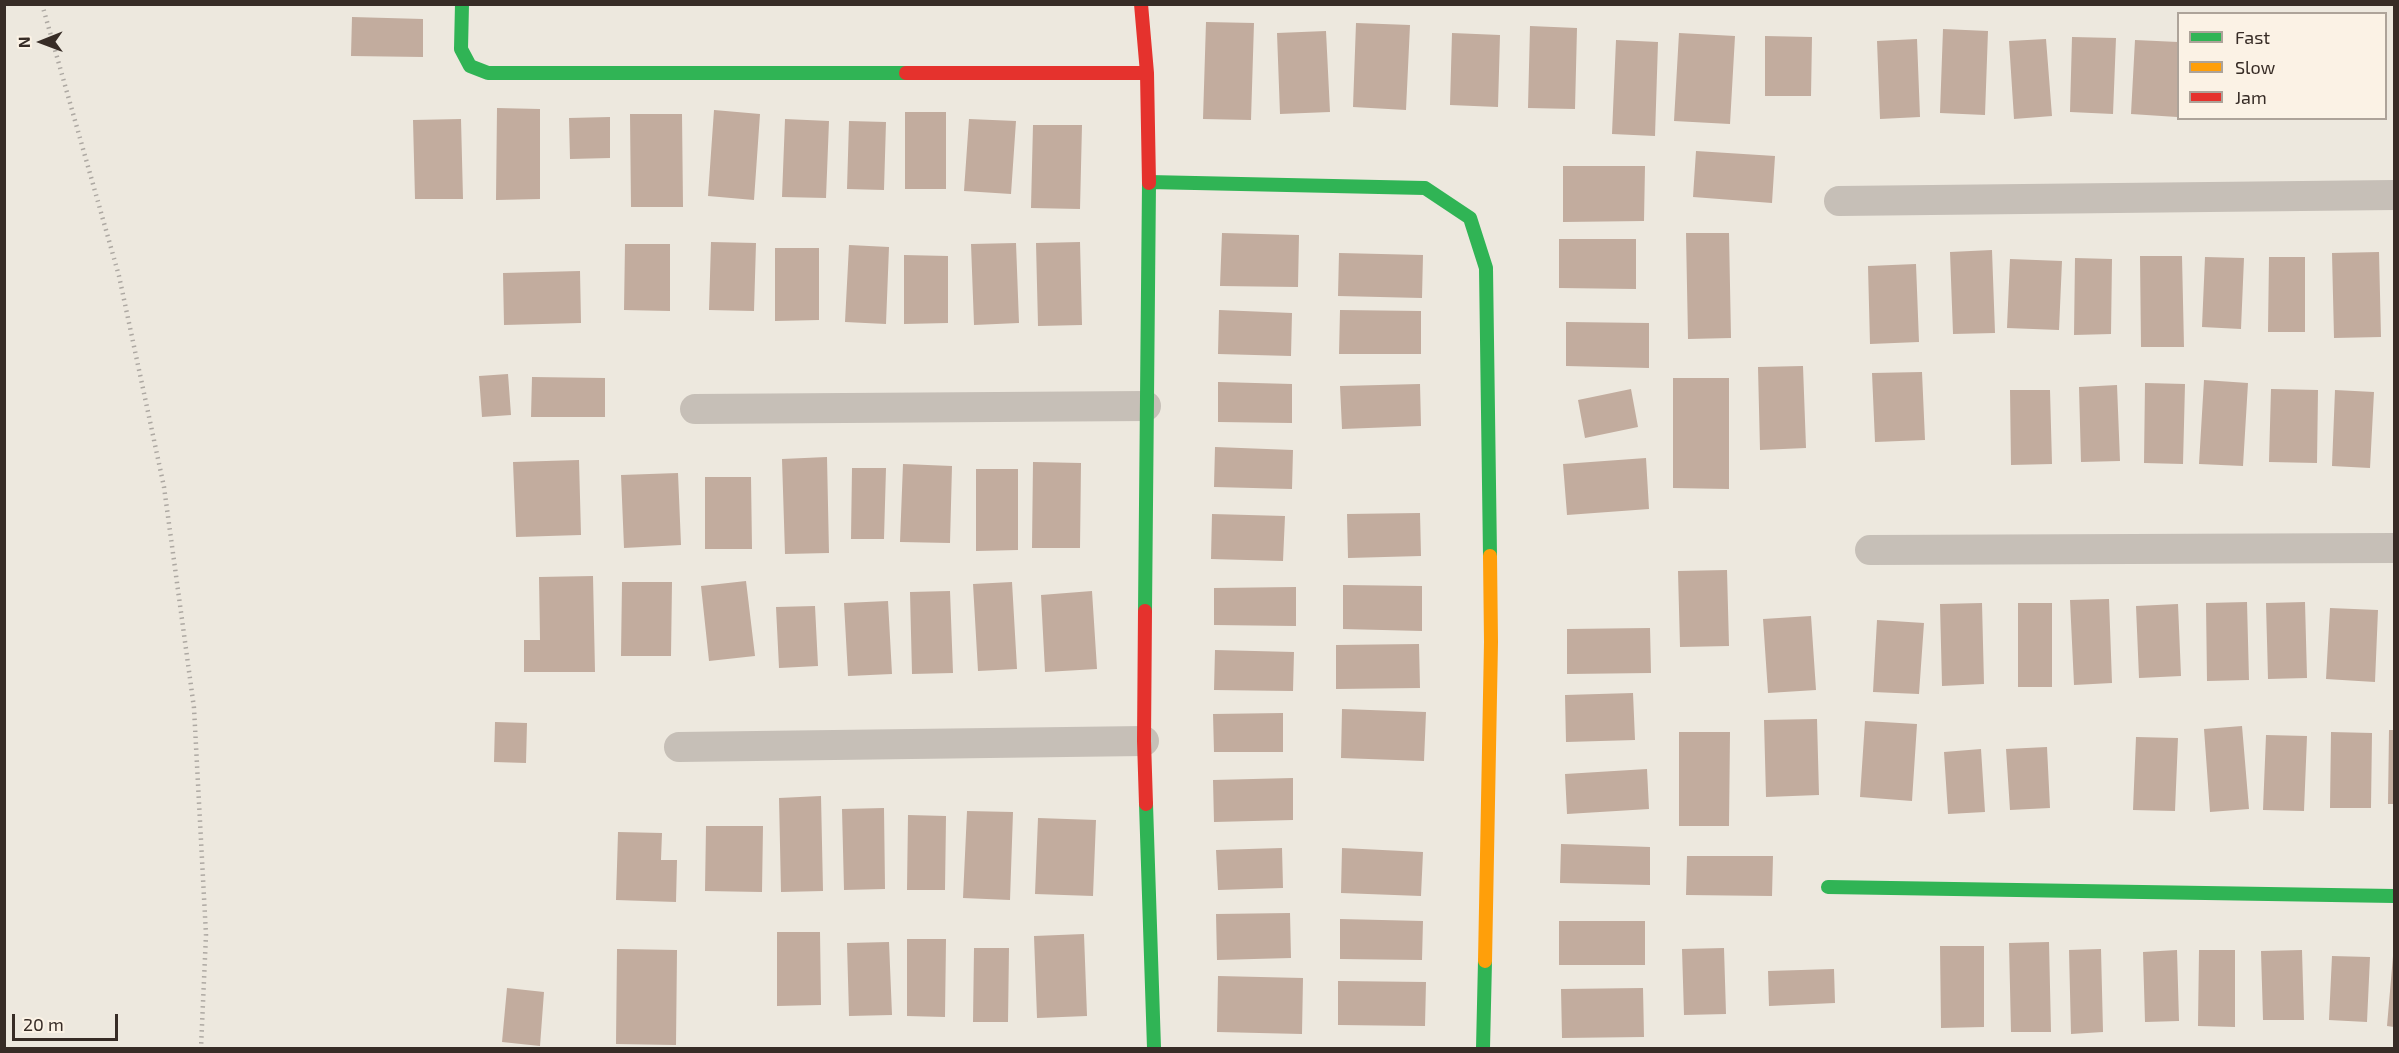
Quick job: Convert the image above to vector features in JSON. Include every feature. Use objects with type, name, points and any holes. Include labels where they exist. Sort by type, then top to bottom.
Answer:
[{"type":"street","points":[[462,4],[461,49],[470,66],[488,73],[1147,73]]},
{"type":"street","points":[[1141,4],[1147,73],[1149,182],[1144,741],[1154,1048]]},
{"type":"street","points":[[1149,182],[1425,188],[1470,218],[1486,268],[1491,642],[1483,1048]]},
{"type":"street","points":[[1839,201],[2394,195]]},
{"type":"street","points":[[695,409],[1146,406]]},
{"type":"street","points":[[1870,550],[2394,548]]},
{"type":"street","points":[[679,747],[1144,741]]},
{"type":"street","points":[[1828,887],[2394,896]]},
{"type":"building","points":[[352,17],[423,19],[423,57],[351,56]]},
{"type":"building","points":[[1206,22],[1254,23],[1251,120],[1203,119]]},
{"type":"building","points":[[1356,23],[1410,25],[1406,110],[1353,107]]},
{"type":"building","points":[[1530,26],[1577,28],[1575,109],[1528,108]]},
{"type":"building","points":[[1943,29],[1988,31],[1985,115],[1940,113]]},
{"type":"building","points":[[1326,31],[1330,112],[1280,114],[1277,33]]},
{"type":"building","points":[[1452,33],[1500,35],[1498,107],[1450,105]]},
{"type":"building","points":[[1679,33],[1735,36],[1730,124],[1674,121]]},
{"type":"building","points":[[1765,36],[1812,37],[1811,96],[1765,96]]},
{"type":"building","points":[[2072,37],[2116,38],[2113,114],[2070,112]]},
{"type":"building","points":[[1917,39],[1920,117],[1880,119],[1877,41]]},
{"type":"building","points":[[2046,39],[2052,116],[2014,119],[2009,41]]},
{"type":"building","points":[[1616,40],[1658,42],[1655,136],[1612,134]]},
{"type":"building","points":[[2135,40],[2177,42],[2177,117],[2131,114]]},
{"type":"building","points":[[497,108],[540,109],[540,199],[496,200]]},
{"type":"building","points":[[714,110],[760,114],[754,200],[708,196]]},
{"type":"building","points":[[905,112],[946,112],[946,189],[905,189]]},
{"type":"building","points":[[630,114],[682,114],[683,207],[631,207]]},
{"type":"building","points":[[610,117],[610,158],[570,159],[569,118]]},
{"type":"building","points":[[461,119],[463,199],[415,199],[413,120]]},
{"type":"building","points":[[785,119],[829,121],[826,198],[782,197]]},
{"type":"building","points":[[969,119],[1016,121],[1011,194],[964,191]]},
{"type":"building","points":[[849,121],[886,122],[884,190],[847,189]]},
{"type":"building","points":[[1033,125],[1082,125],[1080,209],[1031,208]]},
{"type":"building","points":[[1696,151],[1775,156],[1772,203],[1693,197]]},
{"type":"building","points":[[1563,166],[1645,166],[1644,221],[1563,222]]},
{"type":"building","points":[[1222,233],[1299,235],[1298,287],[1220,286]]},
{"type":"building","points":[[1686,233],[1729,233],[1731,338],[1688,339]]},
{"type":"building","points":[[1559,239],[1636,239],[1636,289],[1559,288]]},
{"type":"building","points":[[711,242],[756,243],[754,311],[709,310]]},
{"type":"building","points":[[1080,242],[1082,325],[1038,326],[1036,243]]},
{"type":"building","points":[[1016,243],[1019,323],[974,325],[971,244]]},
{"type":"building","points":[[625,244],[670,244],[670,311],[624,310]]},
{"type":"building","points":[[849,245],[889,247],[886,324],[845,322]]},
{"type":"building","points":[[775,248],[819,248],[819,320],[775,321]]},
{"type":"building","points":[[1992,250],[1995,333],[1953,334],[1950,252]]},
{"type":"building","points":[[2379,252],[2381,337],[2334,338],[2332,253]]},
{"type":"building","points":[[1339,253],[1423,255],[1422,298],[1338,296]]},
{"type":"building","points":[[904,255],[948,256],[948,323],[904,324]]},
{"type":"building","points":[[2140,256],[2182,256],[2184,347],[2141,347]]},
{"type":"building","points":[[2205,257],[2244,258],[2241,329],[2202,327]]},
{"type":"building","points":[[2269,257],[2305,257],[2305,332],[2268,332]]},
{"type":"building","points":[[2075,258],[2112,259],[2111,334],[2074,335]]},
{"type":"building","points":[[2010,259],[2062,261],[2059,330],[2007,328]]},
{"type":"building","points":[[1916,264],[1919,342],[1870,344],[1868,266]]},
{"type":"building","points":[[580,271],[581,323],[504,325],[503,273]]},
{"type":"building","points":[[1219,310],[1292,313],[1291,356],[1218,354]]},
{"type":"building","points":[[1340,310],[1421,311],[1421,354],[1339,354]]},
{"type":"building","points":[[1566,322],[1649,323],[1649,368],[1566,366]]},
{"type":"building","points":[[1803,366],[1806,448],[1760,450],[1758,367]]},
{"type":"building","points":[[1922,372],[1925,440],[1875,442],[1872,373]]},
{"type":"building","points":[[508,374],[511,415],[482,417],[479,376]]},
{"type":"building","points":[[532,377],[605,378],[605,417],[531,417]]},
{"type":"building","points":[[1673,378],[1729,378],[1729,489],[1673,488]]},
{"type":"building","points":[[2204,380],[2248,383],[2243,466],[2199,464]]},
{"type":"building","points":[[1218,382],[1292,384],[1292,423],[1218,422]]},
{"type":"building","points":[[2145,383],[2185,384],[2183,464],[2144,463]]},
{"type":"building","points":[[1420,384],[1421,426],[1342,429],[1340,386]]},
{"type":"building","points":[[2117,385],[2120,461],[2081,462],[2079,387]]},
{"type":"building","points":[[1631,389],[1638,427],[1585,438],[1578,400]]},
{"type":"building","points":[[2271,389],[2318,390],[2317,463],[2269,462]]},
{"type":"building","points":[[2010,390],[2050,390],[2052,464],[2011,465]]},
{"type":"building","points":[[2335,390],[2374,392],[2370,468],[2332,466]]},
{"type":"building","points":[[1215,447],[1293,450],[1292,489],[1214,487]]},
{"type":"building","points":[[827,457],[829,553],[785,554],[782,459]]},
{"type":"building","points":[[1646,458],[1649,509],[1567,515],[1563,464]]},
{"type":"building","points":[[579,460],[581,535],[516,537],[513,462]]},
{"type":"building","points":[[1033,462],[1081,463],[1080,548],[1032,548]]},
{"type":"building","points":[[903,464],[952,466],[950,543],[900,542]]},
{"type":"building","points":[[852,468],[886,468],[884,539],[851,539]]},
{"type":"building","points":[[976,469],[1018,469],[1018,550],[976,551]]},
{"type":"building","points":[[678,473],[681,545],[624,548],[621,475]]},
{"type":"building","points":[[705,477],[751,477],[752,549],[705,549]]},
{"type":"building","points":[[1420,513],[1421,556],[1348,558],[1347,514]]},
{"type":"building","points":[[1212,514],[1285,516],[1283,561],[1211,559]]},
{"type":"building","points":[[1727,570],[1729,646],[1680,647],[1678,571]]},
{"type":"building","points":[[593,576],[595,672],[524,672],[524,640],[540,640],[539,577]]},
{"type":"building","points":[[746,581],[755,656],[709,661],[701,586]]},
{"type":"building","points":[[622,582],[672,582],[671,656],[621,656]]},
{"type":"building","points":[[1012,582],[1017,669],[978,671],[973,584]]},
{"type":"building","points":[[1343,585],[1422,586],[1422,631],[1343,629]]},
{"type":"building","points":[[1296,587],[1296,626],[1214,625],[1214,588]]},
{"type":"building","points":[[950,591],[953,673],[912,674],[910,592]]},
{"type":"building","points":[[1092,591],[1097,669],[1045,672],[1041,595]]},
{"type":"building","points":[[2109,599],[2112,683],[2074,685],[2070,600]]},
{"type":"building","points":[[888,601],[892,674],[848,676],[844,603]]},
{"type":"building","points":[[2247,602],[2249,680],[2207,681],[2206,603]]},
{"type":"building","points":[[2305,602],[2307,678],[2268,679],[2266,603]]},
{"type":"building","points":[[1982,603],[1984,684],[1942,686],[1940,604]]},
{"type":"building","points":[[2018,603],[2052,603],[2052,687],[2018,687]]},
{"type":"building","points":[[2178,604],[2181,676],[2139,678],[2136,606]]},
{"type":"building","points":[[815,606],[818,666],[779,668],[776,607]]},
{"type":"building","points":[[2330,608],[2378,610],[2375,682],[2326,679]]},
{"type":"building","points":[[1811,616],[1816,690],[1768,693],[1763,619]]},
{"type":"building","points":[[1877,620],[1924,623],[1919,694],[1873,692]]},
{"type":"building","points":[[1650,628],[1651,673],[1567,674],[1567,629]]},
{"type":"building","points":[[1419,644],[1420,688],[1336,689],[1336,645]]},
{"type":"building","points":[[1215,650],[1294,652],[1293,691],[1214,690]]},
{"type":"building","points":[[1633,693],[1635,740],[1566,742],[1565,695]]},
{"type":"building","points":[[1342,709],[1426,712],[1424,761],[1341,758]]},
{"type":"building","points":[[1283,713],[1283,752],[1214,752],[1213,714]]},
{"type":"building","points":[[1817,719],[1819,795],[1766,797],[1764,720]]},
{"type":"building","points":[[1865,721],[1917,724],[1912,801],[1860,797]]},
{"type":"building","points":[[495,722],[527,723],[526,763],[494,762]]},
{"type":"building","points":[[2242,726],[2249,809],[2210,812],[2204,729]]},
{"type":"building","points":[[2389,730],[2394,730],[2394,804],[2388,804]]},
{"type":"building","points":[[1679,732],[1730,732],[1729,826],[1679,826]]},
{"type":"building","points":[[2331,732],[2372,733],[2371,808],[2330,808]]},
{"type":"building","points":[[2266,735],[2307,736],[2304,811],[2263,810]]},
{"type":"building","points":[[2136,737],[2178,738],[2175,811],[2133,810]]},
{"type":"building","points":[[2047,747],[2050,808],[2010,810],[2006,749]]},
{"type":"building","points":[[1981,749],[1985,812],[1948,814],[1944,752]]},
{"type":"building","points":[[1647,769],[1649,809],[1567,814],[1565,774]]},
{"type":"building","points":[[1293,778],[1293,820],[1214,822],[1213,780]]},
{"type":"building","points":[[821,796],[823,891],[781,892],[779,798]]},
{"type":"building","points":[[884,808],[885,889],[844,890],[842,809]]},
{"type":"building","points":[[967,811],[1013,812],[1010,900],[963,898]]},
{"type":"building","points":[[908,815],[946,816],[945,890],[907,890]]},
{"type":"building","points":[[1038,818],[1096,820],[1093,896],[1035,894]]},
{"type":"building","points":[[706,826],[763,826],[762,892],[705,891]]},
{"type":"building","points":[[618,832],[662,833],[661,860],[677,860],[676,902],[616,900]]},
{"type":"building","points":[[1561,844],[1650,847],[1650,885],[1560,883]]},
{"type":"building","points":[[1282,848],[1283,888],[1218,890],[1216,850]]},
{"type":"building","points":[[1342,848],[1423,852],[1421,896],[1341,893]]},
{"type":"building","points":[[1687,856],[1773,856],[1772,896],[1686,895]]},
{"type":"building","points":[[1290,913],[1291,958],[1217,960],[1216,914]]},
{"type":"building","points":[[1340,919],[1423,921],[1422,960],[1340,959]]},
{"type":"building","points":[[1559,921],[1645,921],[1645,965],[1559,965]]},
{"type":"building","points":[[777,932],[820,932],[821,1005],[777,1006]]},
{"type":"building","points":[[1084,934],[1087,1016],[1037,1018],[1034,936]]},
{"type":"building","points":[[907,939],[946,939],[945,1017],[907,1016]]},
{"type":"building","points":[[889,942],[892,1015],[849,1016],[847,943]]},
{"type":"building","points":[[2049,942],[2051,1032],[2011,1032],[2009,943]]},
{"type":"building","points":[[1940,946],[1984,946],[1984,1027],[1941,1028]]},
{"type":"building","points":[[974,948],[1009,948],[1008,1022],[973,1022]]},
{"type":"building","points":[[1724,948],[1726,1014],[1684,1015],[1682,949]]},
{"type":"building","points":[[617,949],[677,950],[676,1045],[616,1044]]},
{"type":"building","points":[[2101,949],[2103,1032],[2071,1034],[2069,950]]},
{"type":"building","points":[[2177,950],[2179,1021],[2145,1022],[2143,952]]},
{"type":"building","points":[[2199,950],[2235,950],[2235,1027],[2198,1026]]},
{"type":"building","points":[[2302,950],[2304,1020],[2263,1020],[2261,951]]},
{"type":"building","points":[[2332,956],[2370,957],[2367,1022],[2329,1020]]},
{"type":"building","points":[[2394,956],[2394,1027],[2387,1026]]},
{"type":"building","points":[[1834,969],[1835,1003],[1769,1006],[1768,971]]},
{"type":"building","points":[[1218,976],[1303,978],[1302,1034],[1217,1032]]},
{"type":"building","points":[[1338,981],[1426,982],[1425,1026],[1338,1025]]},
{"type":"building","points":[[507,988],[544,992],[540,1046],[502,1042]]},
{"type":"building","points":[[1643,988],[1644,1037],[1562,1038],[1561,989]]},
{"type":"railway","points":[[42,4],[119,276],[164,487],[194,708],[206,935],[201,1048]]},
{"type":"traffic: fast","points":[[462,4],[461,49],[470,66],[488,73],[906,73]]},
{"type":"traffic: fast","points":[[1149,182],[1425,188],[1470,218],[1486,268],[1490,556]]},
{"type":"traffic: fast","points":[[1145,611],[1149,183]]},
{"type":"traffic: fast","points":[[1146,804],[1154,1048]]},
{"type":"traffic: fast","points":[[1828,887],[2394,896]]},
{"type":"traffic: fast","points":[[1483,1048],[1485,961]]},
{"type":"traffic: slow","points":[[1485,961],[1491,642],[1490,556]]},
{"type":"traffic: jam","points":[[1141,4],[1147,73],[1149,183]]},
{"type":"traffic: jam","points":[[906,73],[1147,73]]},
{"type":"traffic: jam","points":[[1145,611],[1146,804]]}]
